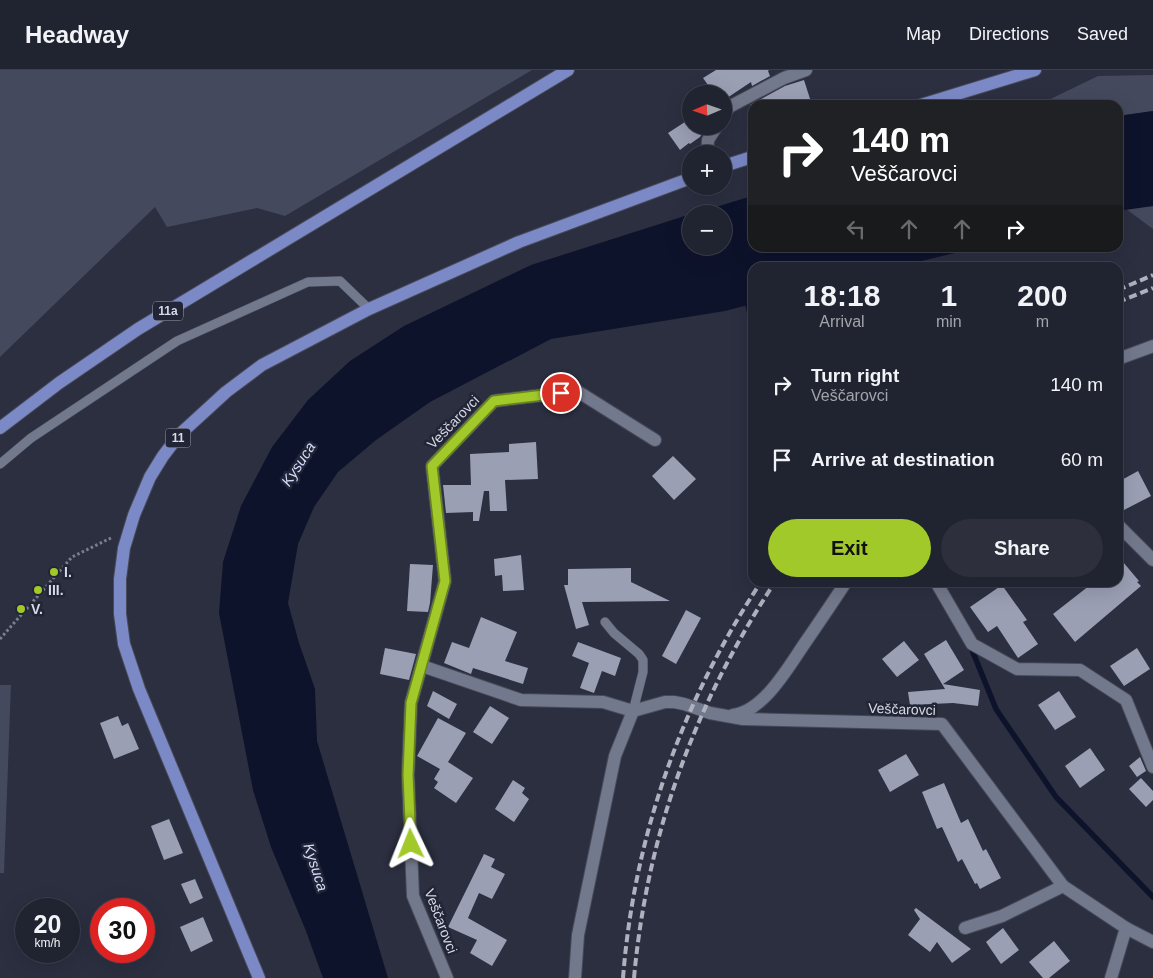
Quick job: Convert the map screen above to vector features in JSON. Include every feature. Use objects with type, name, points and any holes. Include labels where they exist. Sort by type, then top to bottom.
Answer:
[{"type":"main road","name":"11a","points":[[0,428],[59,383],[138,329],[568,70]]},
{"type":"main road","points":[[937,100],[1034,70]]},
{"type":"main road","points":[[732,163],[748,158]]},
{"type":"main road","name":"11","points":[[259,978],[139,689],[124,644],[120,614],[120,579],[124,548],[150,476],[179,436],[226,392],[262,364],[368,310],[519,242],[682,181]]},
{"type":"street","points":[[732,105],[784,78],[806,70]]},
{"type":"street","points":[[1123,357],[1153,346]]},
{"type":"street","name":"Veščarovci","points":[[447,978],[413,896],[408,775],[411,703],[445,581],[432,466],[494,401],[577,391],[656,440]]},
{"type":"street","points":[[1123,530],[1153,560]]},
{"type":"street","name":"Veščarovci","points":[[721,715],[742,713],[750,709],[767,694],[782,676],[843,587]]},
{"type":"street","points":[[939,587],[972,644],[1017,669],[1080,670],[1126,700],[1153,767]]},
{"type":"street","points":[[422,666],[520,700],[603,702],[633,711],[615,756],[578,935],[575,978]]},
{"type":"street","name":"Veščarovci","points":[[633,711],[665,702],[674,702],[743,719],[942,724],[1063,886],[1126,928],[1153,942]]},
{"type":"street","points":[[965,928],[1002,916],[1063,886]]},
{"type":"street","points":[[1111,978],[1126,928]]},
{"type":"lane","points":[[0,464],[31,438],[177,341],[308,282],[340,282],[368,310]]},
{"type":"lane","points":[[605,622],[614,633],[644,660],[643,672],[633,711]]},
{"type":"path","points":[[0,639],[72,557],[130,528]]},
{"type":"shaded area","points":[[0,70],[532,70],[285,216],[257,208],[167,227],[155,207],[0,357]]},
{"type":"shaded area","points":[[1153,75],[1153,111],[1123,115],[1123,100],[1048,100],[1098,76]]},
{"type":"shaded area","points":[[1153,206],[1153,229],[1126,209]]},
{"type":"shaded area","points":[[0,685],[11,685],[4,873],[0,873]]},
{"type":"water","points":[[1153,111],[1153,206],[1123,210],[1123,115]]},
{"type":"water","name":"Kysuca","points":[[748,197],[748,252],[959,252],[918,262],[748,262],[748,305],[725,311],[551,339],[430,402],[376,440],[338,472],[314,507],[298,544],[288,603],[315,689],[317,741],[388,978],[323,978],[306,931],[271,847],[253,790],[219,613],[223,562],[241,506],[272,447],[308,400],[350,361],[404,326],[531,265],[682,217],[682,255],[732,255],[732,205],[722,205]]},
{"type":"building","points":[[716,70],[769,70],[770,76],[752,86],[751,82],[732,95],[732,85],[708,85],[703,78]]},
{"type":"building","points":[[804,80],[810,100],[759,100],[785,86]]},
{"type":"building","points":[[682,124],[682,135],[701,135],[690,144],[682,145],[680,150],[668,133]]},
{"type":"building","points":[[536,442],[538,479],[505,480],[507,511],[490,511],[489,491],[484,491],[479,521],[473,521],[473,512],[446,513],[443,485],[471,485],[470,454],[509,452],[509,444]]},
{"type":"building","points":[[673,456],[696,479],[674,500],[652,476]]},
{"type":"building","points":[[1138,471],[1151,496],[1124,510],[1123,479]]},
{"type":"building","points":[[521,555],[524,590],[503,591],[502,575],[495,576],[494,559]]},
{"type":"building","points":[[1123,562],[1141,586],[1075,642],[1053,614],[1088,587],[1123,587]]},
{"type":"building","points":[[410,564],[433,565],[428,612],[407,611]]},
{"type":"building","points":[[631,568],[631,582],[670,601],[582,602],[589,625],[576,629],[564,585],[568,585],[568,569]]},
{"type":"building","points":[[999,587],[1003,587],[1027,620],[1023,622],[1038,644],[1018,658],[997,626],[988,632],[970,607]]},
{"type":"building","points":[[686,610],[701,618],[676,664],[662,656]]},
{"type":"building","points":[[481,617],[517,632],[505,661],[528,668],[523,684],[473,668],[471,674],[444,663],[452,642],[469,648]]},
{"type":"building","points":[[946,640],[964,670],[943,684],[980,690],[978,706],[953,703],[910,705],[908,692],[945,689],[924,654]]},
{"type":"building","points":[[904,641],[919,660],[897,677],[882,659]]},
{"type":"building","points":[[578,642],[621,658],[615,676],[602,671],[594,693],[580,688],[589,663],[572,656]]},
{"type":"building","points":[[385,648],[416,654],[409,680],[380,674]]},
{"type":"building","points":[[1137,648],[1150,669],[1124,686],[1110,666]]},
{"type":"building","points":[[433,691],[457,704],[449,719],[427,706]]},
{"type":"building","points":[[1059,691],[1076,717],[1055,730],[1038,705]]},
{"type":"building","points":[[490,706],[509,718],[492,744],[473,732]]},
{"type":"building","points":[[118,716],[122,726],[128,723],[139,749],[114,759],[100,723]]},
{"type":"building","points":[[438,718],[466,733],[448,762],[473,778],[456,803],[434,788],[438,782],[434,779],[440,769],[417,756]]},
{"type":"building","points":[[1090,748],[1105,770],[1080,788],[1065,766]]},
{"type":"building","points":[[906,754],[919,775],[890,792],[878,770]]},
{"type":"building","points":[[1140,757],[1146,771],[1137,777],[1129,766]]},
{"type":"building","points":[[1141,778],[1153,791],[1153,800],[1146,807],[1129,789]]},
{"type":"building","points":[[513,780],[525,788],[522,793],[529,799],[514,822],[495,809]]},
{"type":"building","points":[[944,783],[961,823],[968,819],[983,851],[986,849],[1001,878],[980,889],[977,883],[975,884],[962,859],[958,862],[942,827],[937,829],[922,792]]},
{"type":"building","points":[[169,819],[183,853],[164,860],[151,826]]},
{"type":"building","points":[[484,854],[495,859],[491,867],[505,874],[492,899],[479,893],[468,918],[507,940],[492,966],[470,953],[477,940],[448,927]]},
{"type":"building","points":[[195,879],[203,898],[190,904],[181,884]]},
{"type":"building","points":[[916,908],[971,949],[952,963],[937,942],[930,952],[908,935],[920,919],[914,910]]},
{"type":"building","points":[[203,917],[213,941],[191,952],[180,927]]},
{"type":"building","points":[[1003,928],[1019,950],[1001,964],[986,942]]},
{"type":"building","points":[[1054,941],[1070,961],[1049,978],[1043,978],[1029,962]]},
{"type":"waterway","points":[[747,300],[748,305]]},
{"type":"waterway","points":[[970,645],[996,709],[1056,797],[1153,897]]},
{"type":"railway","points":[[1123,288],[1153,275]]},
{"type":"railway","points":[[1123,300],[1153,288]]},
{"type":"railway","points":[[623,978],[629,925],[638,873],[666,771],[708,674],[733,627],[758,587]]},
{"type":"railway","points":[[634,978],[650,872],[663,821],[679,771],[721,675],[772,587]]},
{"type":"place","name":"I.","points":[[54,572]]},
{"type":"place","name":"III.","points":[[38,590]]},
{"type":"place","name":"V.","points":[[21,609]]},
{"type":"route","points":[[411,844],[408,775],[411,703],[445,581],[432,466],[494,401],[561,393]]}]
